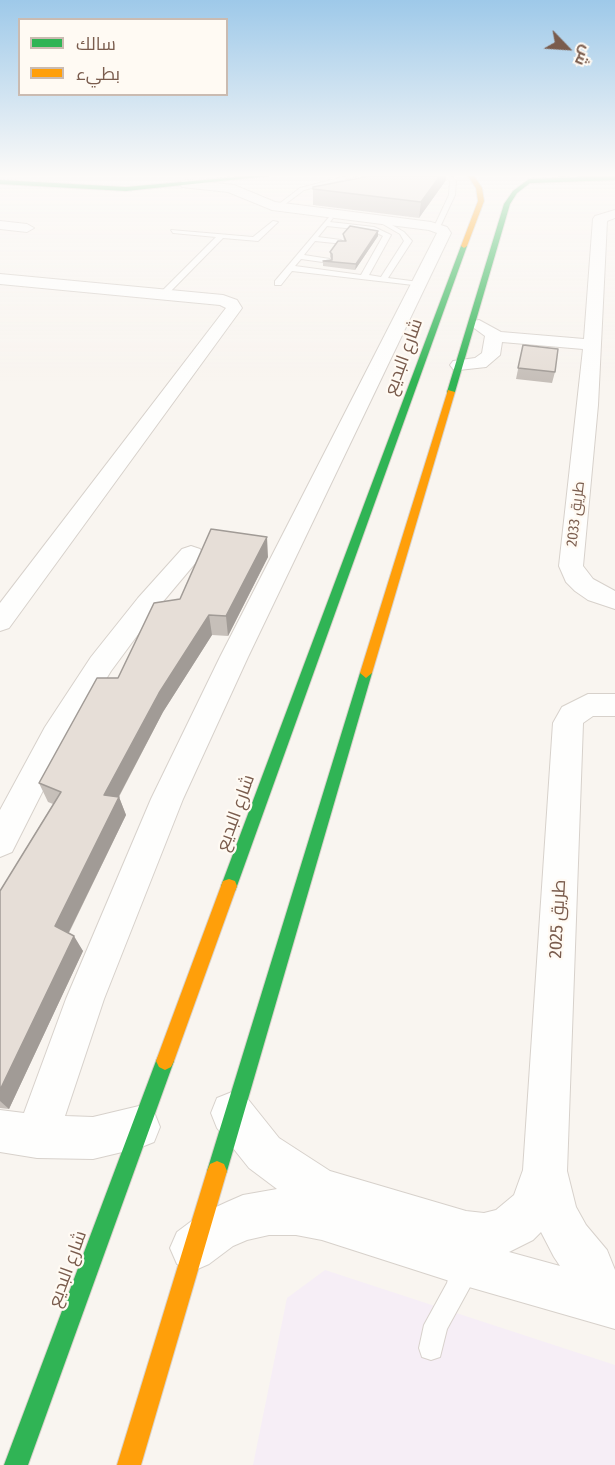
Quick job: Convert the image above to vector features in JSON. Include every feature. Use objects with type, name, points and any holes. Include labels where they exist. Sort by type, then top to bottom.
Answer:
[{"type":"main road","name":"شارع البديع","points":[[16,1465],[465,244]]},
{"type":"main road","points":[[129,1465],[232,1113],[495,244]]},
{"type":"street","points":[[139,1127],[93,1138],[19,1134],[86,999],[167,799],[225,676],[439,244]]},
{"type":"street","name":"طريق 2033","points":[[603,244],[606,267],[593,335],[597,406],[571,566],[575,576],[584,585],[597,594],[615,600]]},
{"type":"street","points":[[0,622],[234,308],[231,303],[223,300],[1,282]]},
{"type":"street","points":[[471,324],[488,329],[495,337],[593,335],[615,328]]},
{"type":"street","points":[[459,365],[486,361],[491,355],[495,337]]},
{"type":"street","points":[[0,842],[56,735],[101,664],[147,604],[191,554]]},
{"type":"street","name":"طريق 2025","points":[[232,1113],[264,1153],[305,1183],[328,1193],[466,1234],[484,1236],[501,1232],[517,1224],[530,1211],[539,1195],[545,1170],[568,723],[572,715],[588,705],[615,705]]},
{"type":"street","name":"طريق 2025","points":[[545,1170],[552,1205],[570,1241],[590,1267],[610,1305]]},
{"type":"street","name":"طريق 2025","points":[[193,1248],[217,1230],[243,1218],[269,1212],[296,1212],[610,1305]]},
{"type":"lane","points":[[163,294],[213,244]]},
{"type":"lane","points":[[278,283],[309,244]]},
{"type":"lane","points":[[383,280],[406,244]]},
{"type":"lane","points":[[364,277],[383,246]]},
{"type":"lane","points":[[306,248],[315,249]]},
{"type":"lane","points":[[365,255],[377,256]]},
{"type":"lane","points":[[299,257],[327,261]]},
{"type":"lane","points":[[359,264],[371,266]]},
{"type":"lane","points":[[290,268],[419,284]]},
{"type":"lane","points":[[431,1348],[436,1325],[458,1287],[462,1262]]},
{"type":"shaded area","points":[[325,1270],[615,1365],[615,1465],[253,1465],[287,1298]]},
{"type":"building","points":[[336,244],[369,244],[356,264],[323,261],[332,260],[330,252]]},
{"type":"building","points":[[523,345],[558,349],[555,372],[518,368]]},
{"type":"building","points":[[211,529],[267,537],[226,616],[209,615],[159,693],[104,795],[119,797],[55,926],[74,936],[0,1090],[0,891],[61,792],[39,783],[97,678],[118,678],[154,603],[180,599]]},
{"type":"traffic: fast","points":[[451,392],[495,244]]},
{"type":"traffic: fast","points":[[229,886],[464,246]]},
{"type":"traffic: fast","points":[[217,1171],[366,673]]},
{"type":"traffic: fast","points":[[16,1465],[165,1061]]},
{"type":"traffic: slow","points":[[366,673],[451,392]]},
{"type":"traffic: slow","points":[[165,1061],[229,886]]},
{"type":"traffic: slow","points":[[129,1465],[217,1171]]}]
